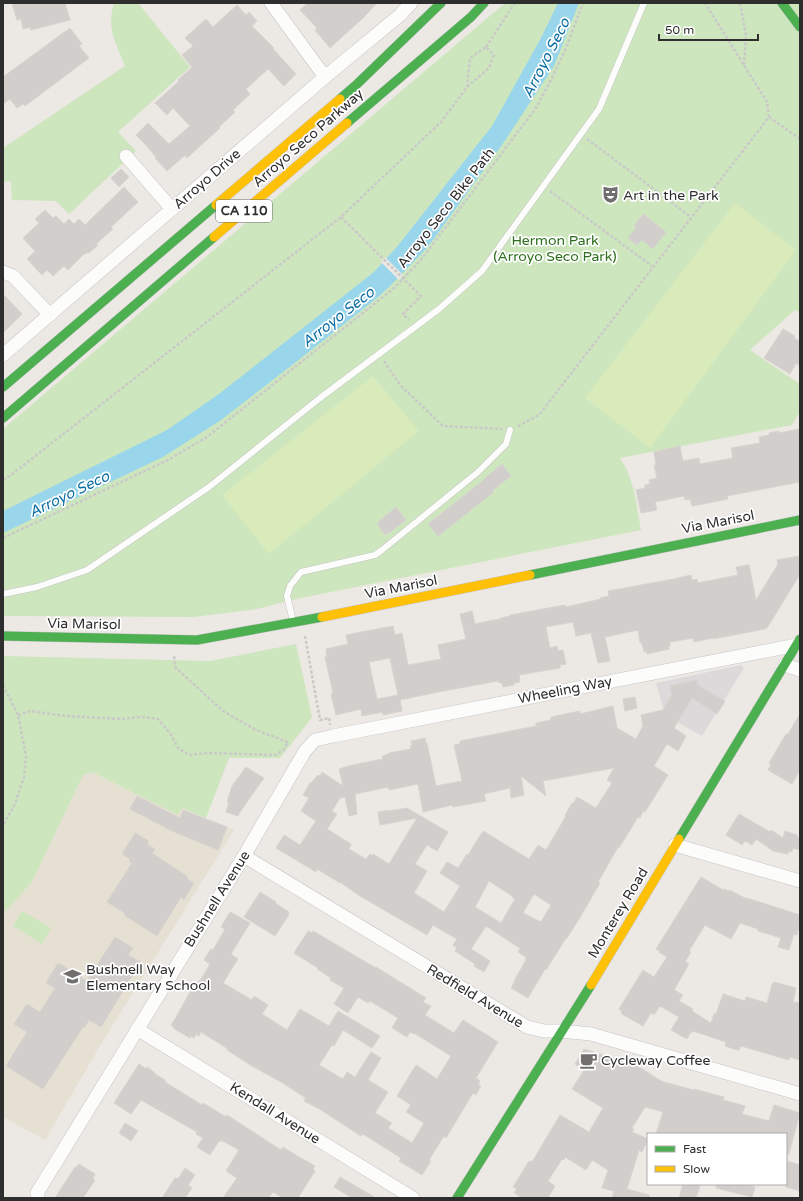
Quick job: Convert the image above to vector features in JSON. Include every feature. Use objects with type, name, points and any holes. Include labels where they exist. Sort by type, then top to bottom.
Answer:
[{"type":"main road","name":"Arroyo Seco Parkway","points":[[3,387],[355,86],[441,3]]},
{"type":"main road","name":"Arroyo Seco Parkway","points":[[3,418],[465,22],[484,3]]},
{"type":"main road","points":[[782,3],[800,27]]},
{"type":"main road","name":"Via Marisol","points":[[3,636],[198,640],[298,622],[800,520]]},
{"type":"main road","name":"Monterey Road","points":[[457,1198],[598,974],[799,642]]},
{"type":"street","points":[[271,3],[325,77]]},
{"type":"street","name":"Arroyo Drive","points":[[3,355],[325,77],[400,15],[411,3]]},
{"type":"street","points":[[126,156],[172,209]]},
{"type":"street","points":[[3,272],[13,276],[50,315]]},
{"type":"street","name":"Wheeling Way","points":[[333,736],[799,642]]},
{"type":"street","points":[[785,665],[800,670]]},
{"type":"street","name":"Bushnell Avenue","points":[[38,1198],[37,1193],[244,856],[305,751],[315,740],[333,736]]},
{"type":"street","points":[[675,845],[800,881]]},
{"type":"street","name":"Redfield Avenue","points":[[244,856],[527,1027],[544,1031],[591,1034],[800,1094]]},
{"type":"street","name":"Kendall Avenue","points":[[137,1029],[413,1198]]},
{"type":"lane","points":[[3,594],[38,587],[87,570],[209,486],[320,398],[439,310],[482,271],[599,108],[644,3]]},
{"type":"lane","points":[[298,622],[287,596],[290,586],[301,572],[375,554],[382,550],[478,472],[506,444],[510,430]]},
{"type":"path","points":[[467,87],[470,58],[486,47],[515,3]]},
{"type":"path","name":"Arroyo Seco Bike Path","points":[[3,538],[168,460],[207,437],[393,289],[420,261],[536,108],[566,48],[583,3]]},
{"type":"path","points":[[379,354],[400,385],[443,426],[510,430],[539,415],[652,266],[769,117],[767,102],[705,3]]},
{"type":"path","points":[[740,3],[746,36],[744,66]]},
{"type":"path","points":[[3,480],[341,217],[441,122],[467,87],[489,68],[494,54],[486,47]]},
{"type":"path","points":[[769,117],[800,139]]},
{"type":"path","points":[[580,134],[691,217]]},
{"type":"path","points":[[543,186],[652,266]]},
{"type":"path","points":[[341,217],[421,296],[405,312]]},
{"type":"path","points":[[298,622],[320,720],[329,718],[333,736]]},
{"type":"path","points":[[18,715],[31,711],[65,716],[123,719],[142,716],[158,719],[170,733],[178,748],[189,755],[276,755],[284,749],[288,742],[256,730],[223,711],[176,667],[173,640]]},
{"type":"path","points":[[3,686],[18,715],[26,756],[24,777],[16,804],[3,825]]},
{"type":"shaded area","points":[[741,665],[744,668],[702,736],[665,715],[656,683]]},
{"type":"shaded area","name":"Bushnell Way Elementary School","points":[[92,772],[178,815],[181,808],[234,830],[103,1041],[45,1140],[3,1117],[3,914],[32,882],[83,775]]},
{"type":"green space","points":[[114,3],[138,3],[190,67],[118,132],[136,151],[69,214],[56,201],[12,200],[11,181],[3,182],[3,148],[125,66],[113,35],[111,20]]},
{"type":"green space","name":"Hermon Park (Arroyo Seco Park)","points":[[505,3],[800,3],[800,313],[795,310],[750,350],[800,384],[800,411],[792,425],[620,458],[627,470],[634,490],[641,530],[296,599],[257,609],[193,617],[3,616],[3,429]]},
{"type":"green space","points":[[735,203],[796,250],[650,448],[585,398]]},
{"type":"green space","points":[[373,376],[419,431],[269,554],[222,495]]},
{"type":"green space","points":[[296,644],[312,717],[280,758],[229,758],[206,818],[182,808],[178,815],[92,772],[83,775],[32,882],[3,914],[3,656],[210,661]]},
{"type":"green space","points":[[22,911],[51,928],[42,944],[13,926]]},
{"type":"water","name":"Arroyo Seco","points":[[558,3],[579,3],[554,66],[502,145],[427,248],[391,285],[377,298],[221,420],[163,457],[3,533],[3,511],[167,430],[219,394],[374,272],[396,248],[492,126],[541,38]]},
{"type":"pier","points":[[385,257],[403,275],[399,280],[381,262]]},
{"type":"building","points":[[12,3],[65,3],[70,20],[31,30],[30,27],[23,29],[21,19],[17,20]]},
{"type":"building","points":[[308,3],[377,3],[330,48],[315,30],[317,28],[300,10]]},
{"type":"building","points":[[237,5],[246,15],[249,12],[257,21],[252,26],[274,48],[273,49],[296,74],[284,86],[268,69],[246,89],[250,94],[233,110],[235,112],[219,127],[220,128],[187,158],[185,155],[167,171],[136,135],[148,123],[169,144],[190,126],[173,108],[167,115],[155,103],[192,67],[182,55],[193,46],[185,38],[206,19],[213,27]]},
{"type":"building","points":[[70,28],[82,44],[79,46],[89,58],[25,106],[23,104],[17,108],[10,99],[3,104],[3,77]]},
{"type":"building","points":[[121,169],[129,177],[119,187],[111,178]]},
{"type":"building","points":[[124,187],[138,202],[111,227],[113,229],[96,244],[98,245],[89,253],[85,253],[68,270],[64,266],[53,276],[47,270],[42,275],[27,259],[35,251],[23,238],[39,223],[35,219],[45,210],[53,218],[56,216],[64,224],[69,219],[74,224],[79,219],[85,225]]},
{"type":"building","name":"Art in the Park","points":[[643,214],[666,232],[653,249],[642,240],[637,245],[628,238],[636,228],[634,226]]},
{"type":"building","points":[[3,294],[22,314],[3,333]]},
{"type":"building","points":[[783,329],[795,336],[794,338],[800,342],[800,366],[796,363],[790,374],[764,358]]},
{"type":"building","points":[[800,429],[800,482],[727,496],[728,499],[692,506],[690,499],[685,500],[684,496],[655,502],[657,510],[641,513],[636,490],[645,488],[645,485],[650,484],[649,480],[657,478],[654,465],[656,465],[654,452],[680,446],[683,461],[699,458],[700,464],[733,458],[731,448],[760,443],[759,437],[769,435],[769,433],[779,431],[779,433]]},
{"type":"building","points":[[502,464],[511,476],[492,491],[494,492],[438,536],[428,524]]},
{"type":"building","points":[[396,507],[406,520],[385,535],[377,524]]},
{"type":"building","points":[[799,556],[800,574],[765,629],[694,642],[693,638],[670,642],[669,649],[647,654],[646,651],[644,652],[642,643],[640,643],[638,630],[605,637],[610,661],[598,663],[591,633],[576,636],[573,622],[546,627],[550,648],[557,646],[558,651],[563,650],[566,664],[560,665],[560,668],[519,675],[520,682],[514,683],[514,685],[503,687],[502,683],[499,683],[498,681],[400,700],[402,711],[383,715],[383,712],[362,716],[361,709],[336,715],[325,657],[327,657],[326,649],[348,644],[346,635],[393,626],[395,635],[402,633],[408,665],[441,659],[438,645],[466,639],[460,614],[472,611],[475,624],[500,619],[510,615],[565,605],[566,607],[609,596],[608,591],[691,575],[692,580],[697,579],[698,583],[738,575],[736,567],[749,565],[756,600],[778,564],[777,560]],"holes":[[[390,658],[398,695],[377,699],[369,662]]]},
{"type":"building","points":[[697,680],[697,685],[725,701],[717,714],[692,698],[674,728],[686,736],[678,751],[667,744],[654,766],[668,775],[645,812],[643,811],[640,818],[638,817],[619,848],[618,847],[598,882],[600,883],[579,919],[546,970],[545,969],[528,998],[511,988],[526,960],[526,957],[518,952],[520,948],[486,926],[471,949],[490,961],[484,972],[474,966],[475,964],[455,951],[457,948],[453,945],[457,939],[433,925],[427,935],[360,896],[340,882],[317,869],[316,872],[276,848],[284,835],[300,845],[316,821],[301,811],[309,798],[303,795],[310,783],[318,775],[320,776],[322,772],[343,786],[339,769],[383,759],[382,756],[389,753],[411,749],[411,741],[425,738],[436,786],[462,781],[454,745],[460,744],[460,741],[536,726],[536,723],[551,720],[551,717],[580,711],[580,714],[613,706],[617,728],[636,739],[643,726],[641,715],[663,710],[672,695],[670,686]],"holes":[[[614,768],[607,780],[612,783],[596,808],[577,797],[573,804],[572,803],[546,850],[538,845],[529,859],[483,831],[458,868],[447,862],[440,873],[460,886],[444,912],[414,893],[427,871],[415,864],[427,845],[437,851],[448,832],[407,808],[378,812],[380,825],[417,818],[389,864],[373,854],[372,856],[370,854],[366,859],[349,849],[351,844],[327,829],[337,814],[332,811],[340,798],[345,797],[349,816],[357,814],[355,794],[388,787],[389,790],[418,784],[423,812],[452,805],[453,807],[486,801],[484,794],[510,788],[511,798],[524,795],[521,776],[546,796],[543,781]],[[489,881],[515,899],[501,923],[475,907]],[[534,894],[551,905],[541,922],[523,913]]]},
{"type":"building","points":[[635,697],[637,708],[625,711],[623,699]]},
{"type":"building","points":[[800,714],[800,770],[792,784],[768,770],[771,764],[769,763]]},
{"type":"building","points":[[246,767],[264,778],[238,816],[226,812],[229,803],[227,802],[232,786]]},
{"type":"building","points":[[137,796],[180,818],[183,810],[227,827],[218,850],[172,831],[130,809]]},
{"type":"building","points":[[739,814],[770,832],[771,830],[783,838],[785,831],[797,835],[797,837],[800,838],[800,850],[793,848],[792,852],[789,851],[788,854],[773,851],[756,839],[752,845],[745,841],[742,845],[726,835]]},
{"type":"building","points":[[135,833],[149,841],[147,844],[155,849],[152,853],[188,877],[187,879],[194,883],[184,900],[181,897],[157,936],[107,902],[132,863],[129,861],[130,859],[122,854]]},
{"type":"building","points":[[701,877],[723,890],[729,890],[747,899],[800,915],[800,923],[797,935],[794,934],[789,950],[778,947],[781,938],[758,931],[758,929],[740,923],[731,939],[705,925],[689,951],[691,952],[685,962],[689,964],[674,990],[683,995],[679,1001],[693,1009],[692,1011],[711,1023],[723,994],[745,1001],[746,997],[767,1003],[772,984],[774,982],[796,988],[793,1002],[800,1003],[800,1060],[790,1057],[789,1060],[741,1046],[739,1050],[737,1050],[725,1046],[726,1042],[693,1031],[687,1039],[671,1030],[679,1017],[660,1006],[654,1015],[651,1013],[643,1026],[622,1014],[622,1011],[619,1009],[643,970],[654,977],[667,957],[656,949]]},
{"type":"building","points":[[260,892],[289,912],[275,936],[244,917]]},
{"type":"building","points":[[230,912],[250,923],[231,954],[238,959],[223,983],[252,1000],[254,996],[268,1005],[262,1014],[287,1030],[300,1009],[329,1026],[338,1011],[380,1036],[372,1048],[343,1030],[334,1046],[332,1045],[319,1065],[343,1079],[347,1072],[355,1077],[371,1052],[381,1058],[368,1080],[388,1092],[375,1113],[392,1123],[388,1128],[412,1143],[424,1123],[406,1112],[411,1105],[397,1096],[416,1065],[437,1079],[451,1056],[414,1033],[410,1032],[407,1037],[392,1028],[398,1018],[370,1001],[368,1003],[358,997],[348,1013],[334,1004],[344,988],[330,980],[331,978],[317,969],[318,968],[294,953],[308,931],[312,933],[313,931],[426,998],[423,1002],[431,1006],[425,1015],[454,1033],[463,1020],[498,1042],[476,1078],[480,1081],[478,1084],[481,1086],[476,1095],[473,1093],[446,1138],[444,1136],[429,1160],[431,1161],[422,1175],[399,1161],[401,1158],[363,1134],[361,1136],[321,1110],[304,1101],[306,1098],[252,1066],[201,1032],[199,1036],[196,1034],[194,1038],[191,1036],[190,1038],[173,1028],[174,1027],[171,1025],[190,992],[192,992],[200,981],[210,964],[204,960],[211,949],[213,950],[225,929],[221,927]]},
{"type":"building","points":[[115,937],[133,948],[128,955],[141,962],[101,1027],[89,1020],[43,1089],[6,1066],[27,1032],[14,1024],[27,1004],[40,1012],[55,988],[46,983],[58,963],[87,981]]},
{"type":"building","points":[[584,1049],[636,1065],[661,1081],[724,1097],[723,1100],[745,1106],[742,1114],[769,1121],[774,1105],[800,1113],[789,1154],[787,1154],[787,1133],[656,1133],[663,1112],[645,1107],[632,1128],[634,1129],[632,1132],[647,1139],[647,1141],[642,1152],[639,1150],[627,1189],[649,1195],[649,1198],[612,1198],[614,1191],[602,1188],[608,1170],[592,1160],[586,1170],[565,1157],[564,1160],[562,1159],[548,1181],[555,1186],[548,1198],[522,1198],[514,1193],[517,1189],[513,1187],[529,1161],[532,1162],[560,1115],[589,1132],[603,1108],[572,1089],[584,1070],[575,1064]]},
{"type":"building","points":[[139,1064],[146,1069],[147,1067],[165,1080],[165,1082],[202,1105],[203,1103],[226,1117],[227,1115],[281,1150],[283,1147],[315,1166],[313,1169],[315,1171],[298,1198],[283,1198],[273,1192],[268,1198],[223,1198],[237,1178],[226,1171],[239,1150],[221,1140],[210,1155],[197,1147],[203,1138],[196,1134],[197,1132],[141,1100],[131,1114],[114,1103]]},
{"type":"building","points":[[125,1123],[138,1131],[131,1141],[119,1133]]},
{"type":"building","points":[[787,1161],[800,1165],[800,1191],[786,1187]]},
{"type":"building","points":[[79,1164],[95,1174],[93,1178],[95,1180],[83,1198],[55,1198],[75,1167],[76,1168]]},
{"type":"building","points":[[185,1168],[195,1175],[188,1185],[192,1188],[185,1198],[162,1198],[175,1178],[178,1179]]},
{"type":"building","points":[[340,1177],[376,1198],[352,1198],[334,1187]]},
{"type":"building","points":[[683,1185],[700,1186],[696,1198],[679,1198]]},
{"type":"building","points":[[717,1185],[748,1185],[755,1187],[752,1197],[716,1188]]},
{"type":"traffic: fast","points":[[340,99],[441,3]]},
{"type":"traffic: fast","points":[[347,123],[471,17],[484,3]]},
{"type":"traffic: fast","points":[[782,3],[800,27]]},
{"type":"traffic: fast","points":[[3,387],[216,205]]},
{"type":"traffic: fast","points":[[3,418],[214,237]]},
{"type":"traffic: fast","points":[[530,575],[800,520]]},
{"type":"traffic: fast","points":[[3,636],[197,640],[322,617]]},
{"type":"traffic: fast","points":[[679,839],[800,639]]},
{"type":"traffic: fast","points":[[457,1198],[591,985]]},
{"type":"traffic: slow","points":[[216,205],[340,99]]},
{"type":"traffic: slow","points":[[214,237],[347,123]]},
{"type":"traffic: slow","points":[[322,617],[530,575]]},
{"type":"traffic: slow","points":[[591,985],[679,839]]},
{"type":"place","name":"Art in the Park","points":[[610,195]]},
{"type":"place","name":"Bushnell Way Elementary School","points":[[73,977]]},
{"type":"place","name":"Cycleway Coffee","points":[[588,1060]]}]
